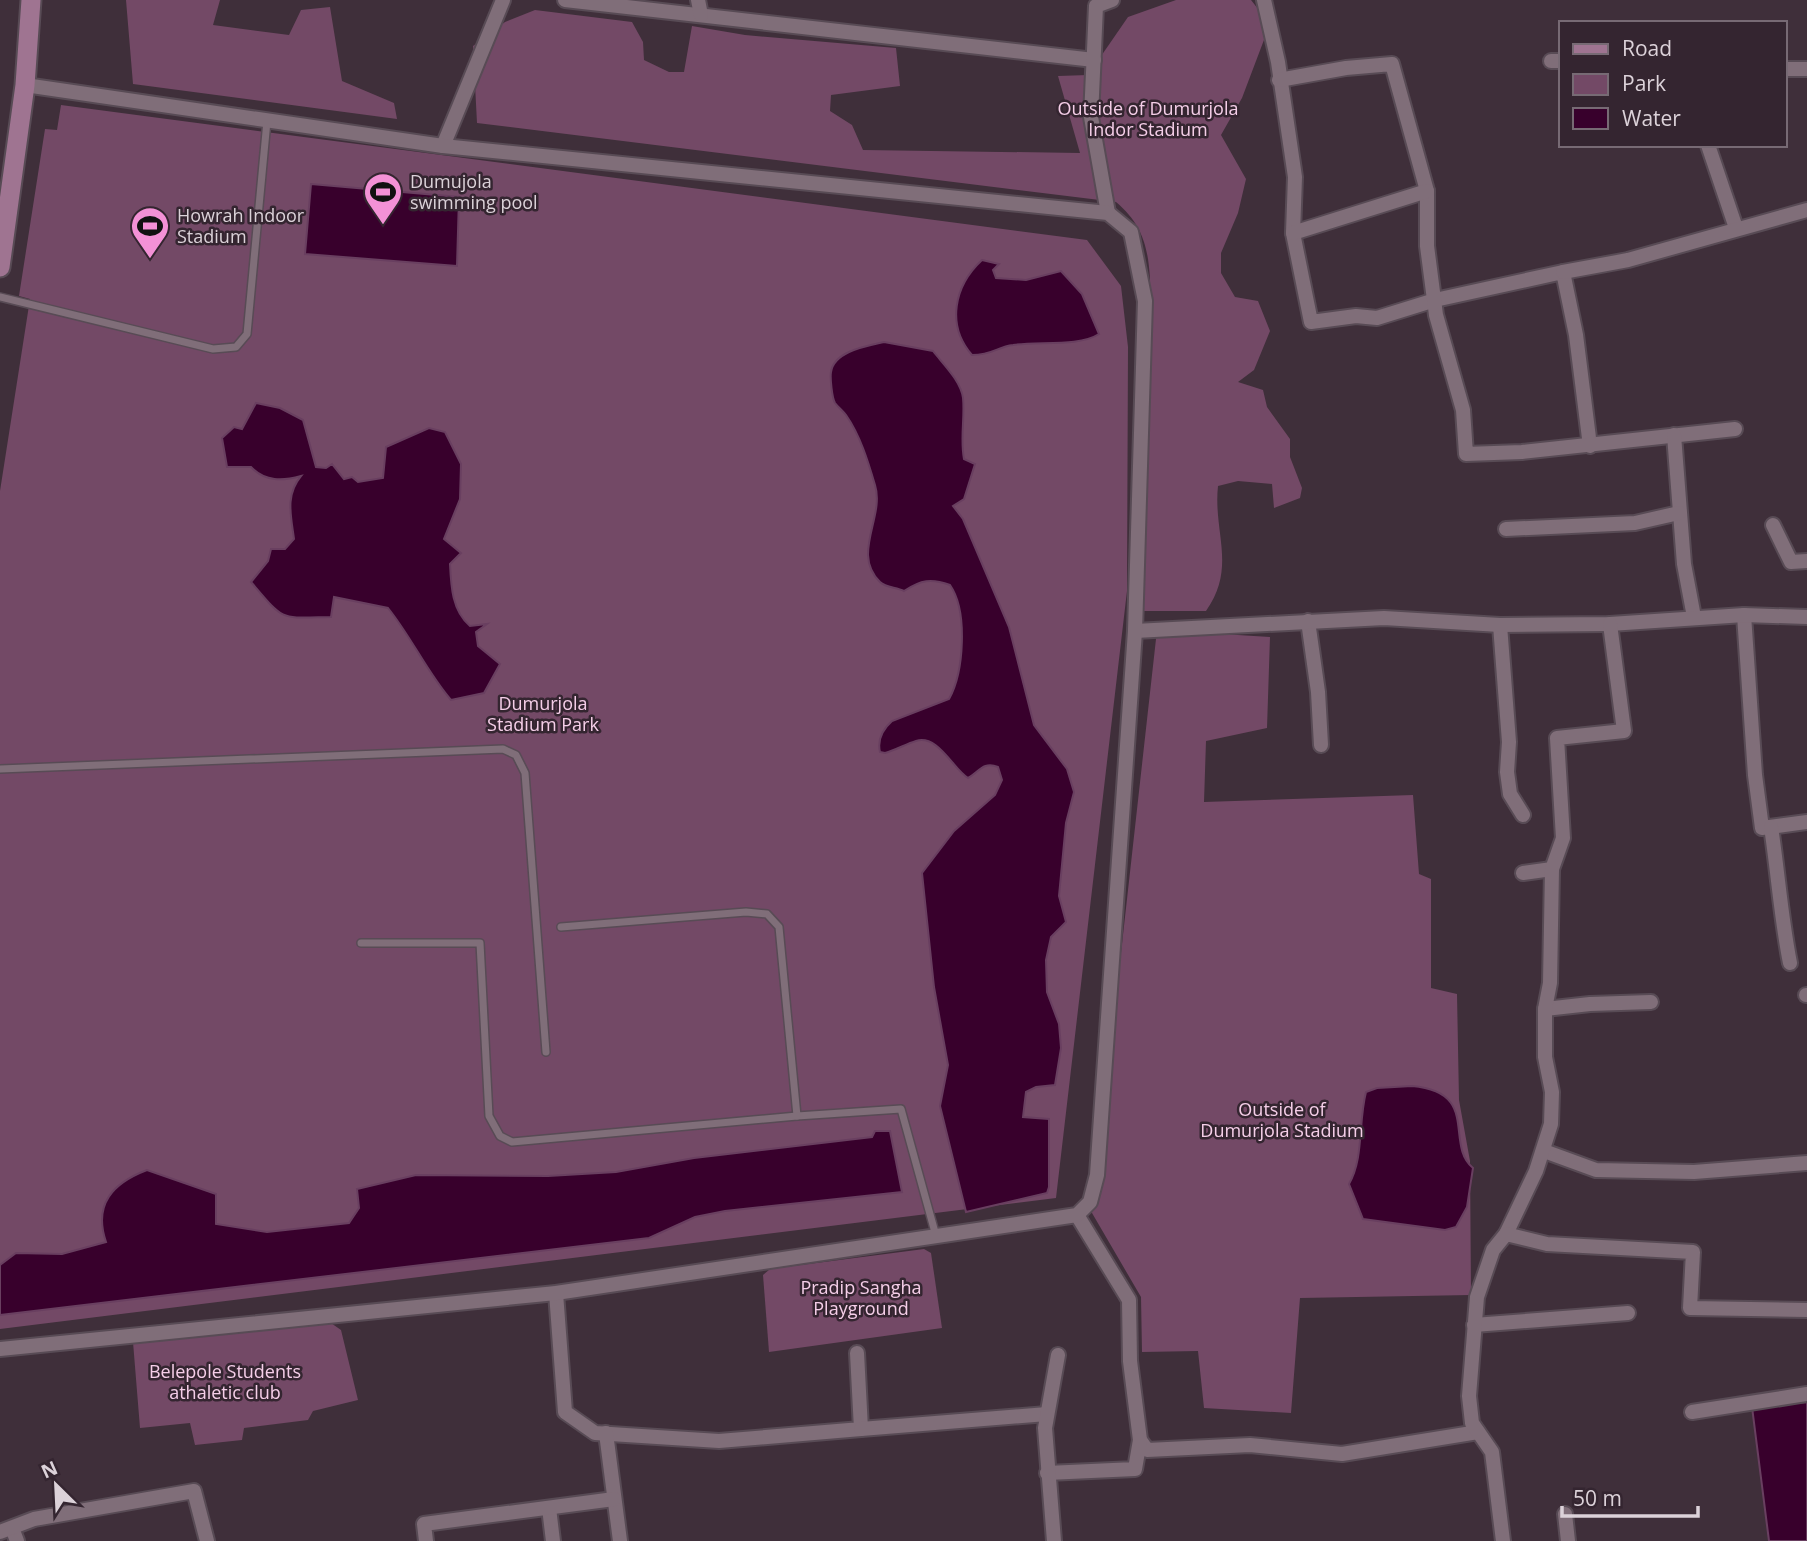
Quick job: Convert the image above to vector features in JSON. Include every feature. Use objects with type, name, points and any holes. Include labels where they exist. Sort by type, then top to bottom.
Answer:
[{"type":"main road","points":[[0,267],[25,85],[32,0]]},
{"type":"street","points":[[443,146],[503,0]]},
{"type":"street","points":[[565,0],[1094,60]]},
{"type":"street","points":[[698,0],[701,16]]},
{"type":"street","points":[[1108,213],[1091,117],[1093,3],[1112,0]]},
{"type":"street","points":[[1264,0],[1279,62],[1279,80],[1295,177],[1293,233],[1311,322],[1356,316],[1377,318],[1435,300],[1628,260],[1735,228],[1807,211]]},
{"type":"street","points":[[1279,80],[1346,68],[1392,64],[1427,191],[1427,246],[1436,316],[1464,410],[1466,454],[1590,446],[1735,429]]},
{"type":"street","points":[[1786,69],[1807,69]]},
{"type":"street","points":[[0,1349],[556,1293],[1077,1215],[1090,1202],[1097,1175],[1135,631],[1144,301],[1131,232],[1108,213],[443,146],[25,85]]},
{"type":"street","points":[[1709,147],[1735,228]]},
{"type":"street","points":[[1293,233],[1427,191]]},
{"type":"street","points":[[1563,272],[1576,335],[1590,446]]},
{"type":"street","points":[[1674,435],[1684,564],[1694,617]]},
{"type":"street","points":[[1506,529],[1635,523],[1679,513]]},
{"type":"street","points":[[1773,525],[1790,562],[1807,561]]},
{"type":"street","points":[[1135,631],[1384,618],[1500,625],[1610,624],[1744,615],[1807,617]]},
{"type":"street","points":[[1744,615],[1755,775],[1762,828],[1807,822]]},
{"type":"street","points":[[1308,621],[1318,692],[1321,745]]},
{"type":"street","points":[[1503,1541],[1492,1452],[1472,1423],[1469,1396],[1477,1297],[1493,1250],[1506,1234],[1544,1151],[1551,1124],[1552,1092],[1545,1057],[1545,1009],[1550,983],[1552,869],[1563,838],[1557,738],[1624,731],[1610,624]]},
{"type":"street","points":[[1500,625],[1509,743],[1507,772],[1510,794],[1523,815]]},
{"type":"street","points":[[1771,827],[1784,908],[1782,922],[1790,963]]},
{"type":"street","points":[[1523,873],[1552,869]]},
{"type":"street","points":[[1545,1009],[1651,1002]]},
{"type":"street","points":[[1544,1151],[1596,1170],[1694,1172],[1807,1163]]},
{"type":"street","points":[[1047,1473],[1135,1469],[1140,1440],[1130,1361],[1129,1300],[1077,1215]]},
{"type":"street","points":[[1506,1234],[1547,1244],[1693,1252],[1690,1308],[1807,1310]]},
{"type":"street","points":[[556,1293],[565,1412],[595,1433],[719,1441],[1047,1414]]},
{"type":"street","points":[[1474,1325],[1628,1313]]},
{"type":"street","points":[[857,1353],[861,1429]]},
{"type":"street","points":[[1054,1541],[1047,1473],[1047,1414],[1058,1354]]},
{"type":"street","points":[[1692,1412],[1807,1394]]},
{"type":"street","points":[[1140,1440],[1147,1450],[1250,1445],[1342,1454],[1478,1432]]},
{"type":"street","points":[[606,1433],[620,1541]]},
{"type":"street","points":[[9,1533],[34,1519],[194,1491],[206,1541]]},
{"type":"street","points":[[426,1541],[424,1524],[614,1499]]},
{"type":"street","points":[[550,1508],[553,1541]]},
{"type":"street","points":[[1566,1514],[1568,1541]]},
{"type":"lane","points":[[0,297],[213,349],[236,347],[247,334],[267,120]]},
{"type":"lane","points":[[0,769],[503,750],[516,755],[525,773],[546,1052]]},
{"type":"lane","points":[[561,927],[746,912],[766,914],[779,927],[797,1116]]},
{"type":"lane","points":[[361,943],[481,943],[489,1116],[500,1136],[512,1142],[901,1109],[936,1236]]},
{"type":"green space","points":[[126,0],[220,0],[213,25],[289,35],[301,10],[330,7],[342,81],[394,103],[397,119],[133,84]]},
{"type":"green space","name":"Outside of Dumurjola Indor Stadium","points":[[1176,0],[1251,0],[1270,24],[1242,98],[1221,135],[1246,179],[1238,213],[1221,253],[1221,273],[1235,297],[1258,301],[1270,331],[1254,370],[1238,382],[1263,390],[1267,407],[1290,439],[1290,457],[1302,488],[1300,498],[1274,508],[1272,484],[1238,481],[1218,486],[1222,565],[1215,595],[1206,611],[1142,611],[1150,279],[1148,256],[1142,236],[1132,219],[1116,202],[477,123],[473,46],[505,22],[535,10],[632,22],[643,42],[644,60],[669,72],[684,72],[692,26],[745,35],[896,48],[900,86],[831,95],[830,111],[852,125],[863,150],[1080,153],[1058,76],[1088,75],[1128,17]]},
{"type":"green space","name":"Dumurjola Stadium Park","points":[[61,105],[1087,240],[1121,286],[1128,347],[1127,591],[1056,1198],[0,1329],[0,491],[30,299],[19,296],[45,129],[57,130]]},
{"type":"green space","name":"Outside of Dumurjola Stadium","points":[[1157,630],[1270,637],[1267,728],[1206,741],[1204,802],[1413,795],[1419,874],[1431,879],[1431,988],[1457,994],[1459,1100],[1470,1161],[1471,1295],[1300,1298],[1291,1413],[1204,1408],[1198,1351],[1142,1352],[1141,1297],[1092,1213]]},
{"type":"green space","name":"Pradip Sangha Playground","points":[[924,1249],[931,1253],[942,1328],[769,1352],[763,1275],[770,1269]]},
{"type":"green space","name":"Belepole Students athaletic club","points":[[328,1321],[341,1330],[358,1400],[313,1411],[308,1420],[244,1428],[242,1440],[195,1445],[190,1423],[140,1428],[133,1342]]},
{"type":"water","name":"Dumujola swimming pool","points":[[311,184],[459,197],[457,266],[305,254]]},
{"type":"water","points":[[982,260],[999,264],[993,270],[996,278],[1026,280],[1061,271],[1082,294],[1099,334],[1081,341],[1013,345],[985,354],[972,355],[959,331],[957,306],[965,282]]},
{"type":"water","points":[[884,342],[933,351],[962,392],[964,459],[975,464],[964,499],[953,506],[963,519],[1009,627],[1034,725],[1067,769],[1074,792],[1066,823],[1059,896],[1066,922],[1051,937],[1046,960],[1047,992],[1059,1024],[1061,1048],[1055,1085],[1036,1087],[1026,1092],[1023,1117],[1049,1119],[1049,1187],[1047,1193],[966,1212],[940,1106],[948,1065],[934,987],[922,873],[954,831],[995,795],[1002,780],[998,767],[989,765],[968,778],[938,747],[924,740],[885,753],[880,752],[882,735],[892,721],[949,699],[958,673],[962,642],[960,610],[950,585],[926,581],[904,591],[882,584],[868,560],[876,510],[875,485],[855,431],[834,400],[831,375],[833,365],[845,354]]},
{"type":"water","points":[[256,403],[280,408],[303,420],[316,467],[326,468],[332,464],[344,479],[352,477],[358,482],[383,478],[386,447],[429,428],[445,432],[461,464],[460,499],[444,539],[461,553],[450,564],[454,598],[459,613],[470,626],[487,624],[476,632],[478,646],[500,664],[484,693],[451,700],[388,608],[334,597],[331,617],[292,617],[278,611],[251,582],[268,561],[271,549],[285,549],[294,539],[291,498],[301,476],[274,479],[256,472],[251,467],[227,467],[222,438],[234,427],[242,429]]},
{"type":"water","points":[[1412,1086],[1433,1090],[1447,1098],[1458,1120],[1465,1158],[1473,1168],[1467,1207],[1456,1227],[1445,1230],[1363,1219],[1349,1184],[1357,1163],[1366,1092],[1377,1088]]},
{"type":"water","points":[[875,1131],[890,1131],[902,1192],[725,1211],[695,1217],[649,1238],[0,1315],[0,1265],[16,1253],[62,1254],[106,1242],[102,1217],[109,1197],[124,1181],[147,1170],[216,1194],[216,1224],[267,1232],[349,1223],[359,1208],[357,1189],[416,1175],[548,1176],[616,1172],[694,1158],[872,1137]]},
{"type":"water","points":[[1807,1402],[1807,1541],[1769,1541],[1752,1407]]},
{"type":"place","name":"Dumujola swimming pool","points":[[383,226]]},
{"type":"place","name":"Howrah Indoor Stadium","points":[[150,260]]}]
